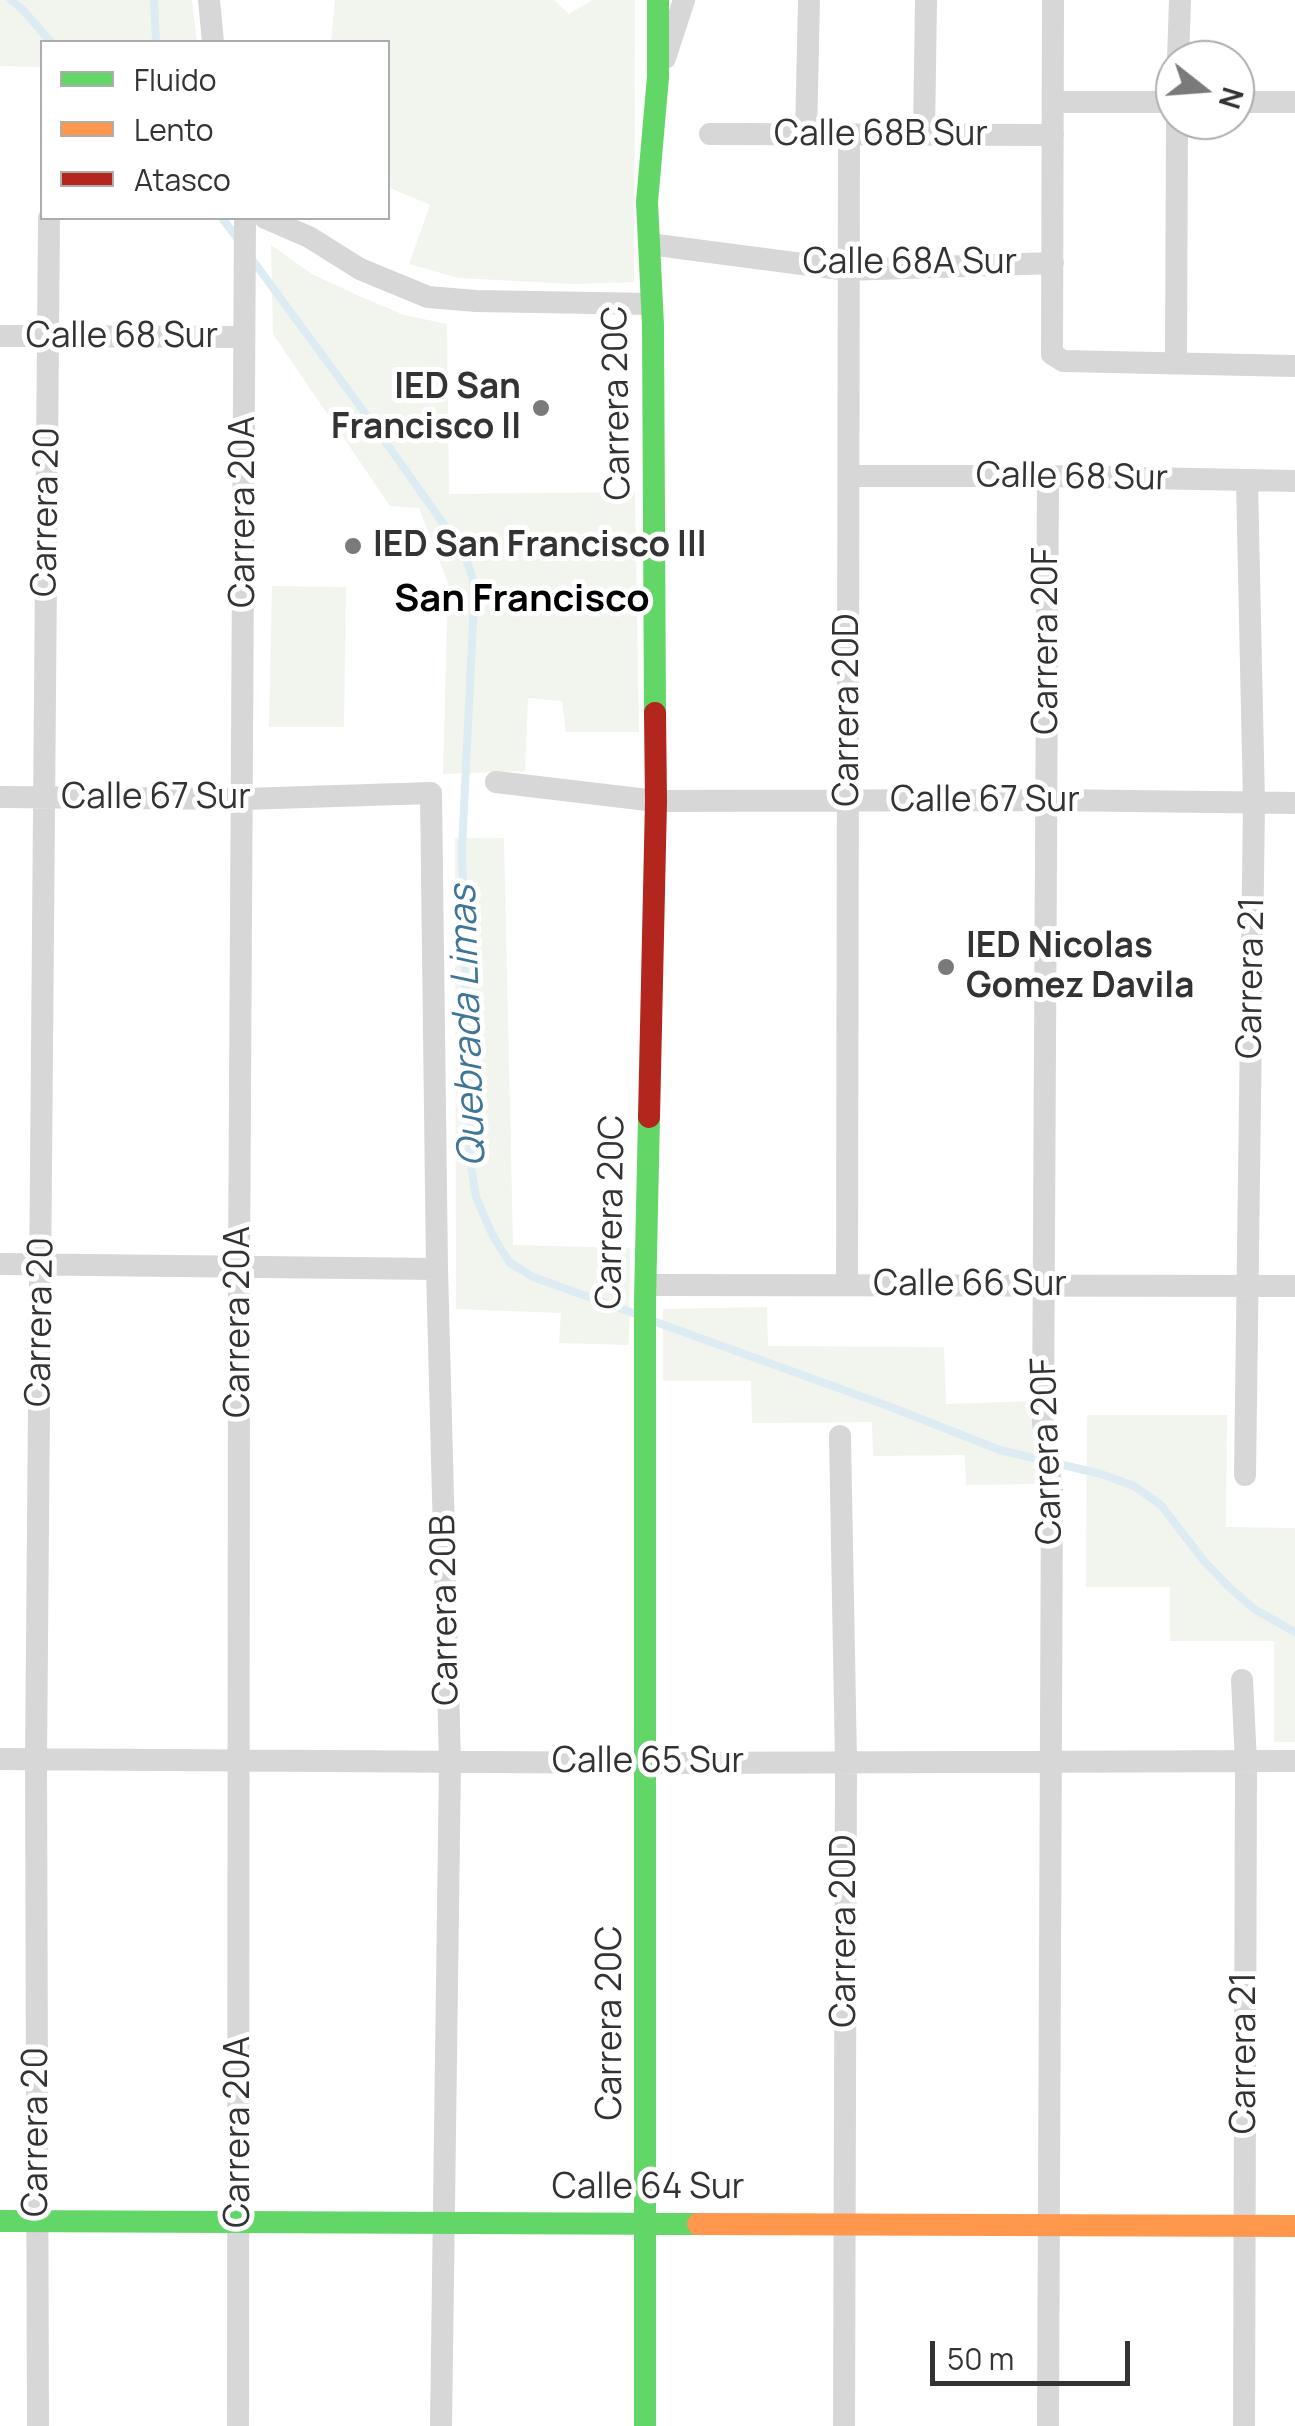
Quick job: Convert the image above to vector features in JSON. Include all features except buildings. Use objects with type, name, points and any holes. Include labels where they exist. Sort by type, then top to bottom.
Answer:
[{"type":"street","points":[[209,0],[213,40]]},
{"type":"street","name":"Carrera 20C","points":[[645,2426],[646,1293],[656,800],[648,178],[658,78],[658,0]]},
{"type":"street","points":[[658,78],[684,0]]},
{"type":"street","points":[[806,134],[809,0]]},
{"type":"street","points":[[924,135],[926,0]]},
{"type":"street","points":[[1052,0],[1052,354],[1063,361],[1295,366]]},
{"type":"street","points":[[1179,40],[1180,0]]},
{"type":"street","points":[[1053,102],[1155,102]]},
{"type":"street","points":[[1255,102],[1295,102]]},
{"type":"street","name":"Calle 68B Sur","points":[[710,134],[1053,135]]},
{"type":"street","name":"Carrera 20D","points":[[847,1286],[850,134]]},
{"type":"street","points":[[1176,363],[1178,140]]},
{"type":"street","name":"Carrera 20","points":[[38,2426],[36,1759],[50,220]]},
{"type":"street","points":[[269,220],[309,237],[360,269],[428,296],[476,302],[652,304]]},
{"type":"street","name":"Carrera 20A","points":[[238,2426],[244,224]]},
{"type":"street","name":"Calle 68A Sur","points":[[649,244],[848,270],[1053,262]]},
{"type":"street","name":"Calle 68 Sur","points":[[0,336],[244,337]]},
{"type":"street","name":"Calle 68 Sur","points":[[848,476],[1295,481]]},
{"type":"street","name":"Carrera 20F","points":[[1048,476],[1043,1423],[1052,1491],[1048,2426]]},
{"type":"street","name":"Carrera 21","points":[[1245,1475],[1254,804],[1247,480]]},
{"type":"street","name":"Calle 67 Sur","points":[[496,782],[656,800],[1295,803]]},
{"type":"street","name":"Calle 67 Sur","points":[[0,797],[243,799],[431,793]]},
{"type":"street","name":"Carrera 20B","points":[[431,793],[437,1269],[450,1762],[441,2426]]},
{"type":"street","points":[[0,1264],[437,1269]]},
{"type":"street","name":"Calle 66 Sur","points":[[646,1293],[847,1286],[1295,1286]]},
{"type":"street","name":"Carrera 20D","points":[[840,1436],[846,1762],[844,2426]]},
{"type":"street","name":"Carrera 21","points":[[1242,1680],[1246,1762],[1244,2426]]},
{"type":"street","name":"Calle 65 Sur","points":[[0,1759],[646,1763],[1295,1761]]},
{"type":"street","name":"Calle 64 Sur","points":[[0,2222],[1295,2226]]},
{"type":"shaded area","points":[[0,0],[192,0],[197,40],[40,40],[40,67],[0,66]]},
{"type":"shaded area","points":[[335,0],[554,0],[569,14],[592,0],[635,0],[634,282],[573,284],[458,278],[409,264],[430,205],[390,188],[390,40],[331,40]]},
{"type":"shaded area","points":[[271,245],[312,274],[359,296],[404,315],[447,324],[449,494],[635,492],[639,732],[566,732],[562,701],[528,698],[525,771],[443,774],[448,583],[419,508],[390,506],[273,334]]},
{"type":"shaded area","points":[[272,586],[346,587],[344,727],[269,727]]},
{"type":"shaded area","points":[[455,838],[504,838],[513,1245],[630,1248],[629,1345],[559,1343],[561,1313],[456,1309]]},
{"type":"shaded area","points":[[767,1307],[768,1346],[944,1347],[946,1404],[1036,1401],[1037,1484],[966,1485],[965,1455],[873,1456],[872,1422],[752,1423],[751,1381],[663,1381],[663,1309]]},
{"type":"shaded area","points":[[1087,1415],[1227,1415],[1226,1527],[1295,1528],[1295,1742],[1274,1742],[1274,1641],[1170,1641],[1170,1587],[1086,1587]]},
{"type":"waterway","name":"Quebrada Limas","points":[[11,0],[49,40]]},
{"type":"waterway","points":[[154,0],[156,40]]},
{"type":"waterway","name":"Quebrada Limas","points":[[224,220],[240,242]]},
{"type":"waterway","name":"Quebrada Limas","points":[[251,258],[464,553],[473,579],[462,848],[470,1159],[476,1197],[509,1262],[533,1277],[636,1314]]},
{"type":"waterway","name":"Quebrada Limas","points":[[653,1321],[1000,1450],[1101,1474],[1134,1486],[1161,1505],[1228,1586],[1254,1609],[1295,1632]]},
{"type":"traffic: fast","points":[[655,713],[653,325],[647,202],[658,77],[658,0]]},
{"type":"traffic: fast","points":[[645,2426],[645,1301],[649,1117]]},
{"type":"traffic: fast","points":[[0,2221],[698,2224]]},
{"type":"traffic: slow","points":[[698,2224],[1295,2226]]},
{"type":"traffic: jam","points":[[649,1117],[655,713]]},
{"type":"place","name":"IED San Francisco II","points":[[541,408]]},
{"type":"place","name":"IED San Francisco III","points":[[353,546]]},
{"type":"place","name":"IED Nicolas Gomez Davila","points":[[946,967]]},
{"type":"district","name":"San Francisco","points":[[522,600]]}]
